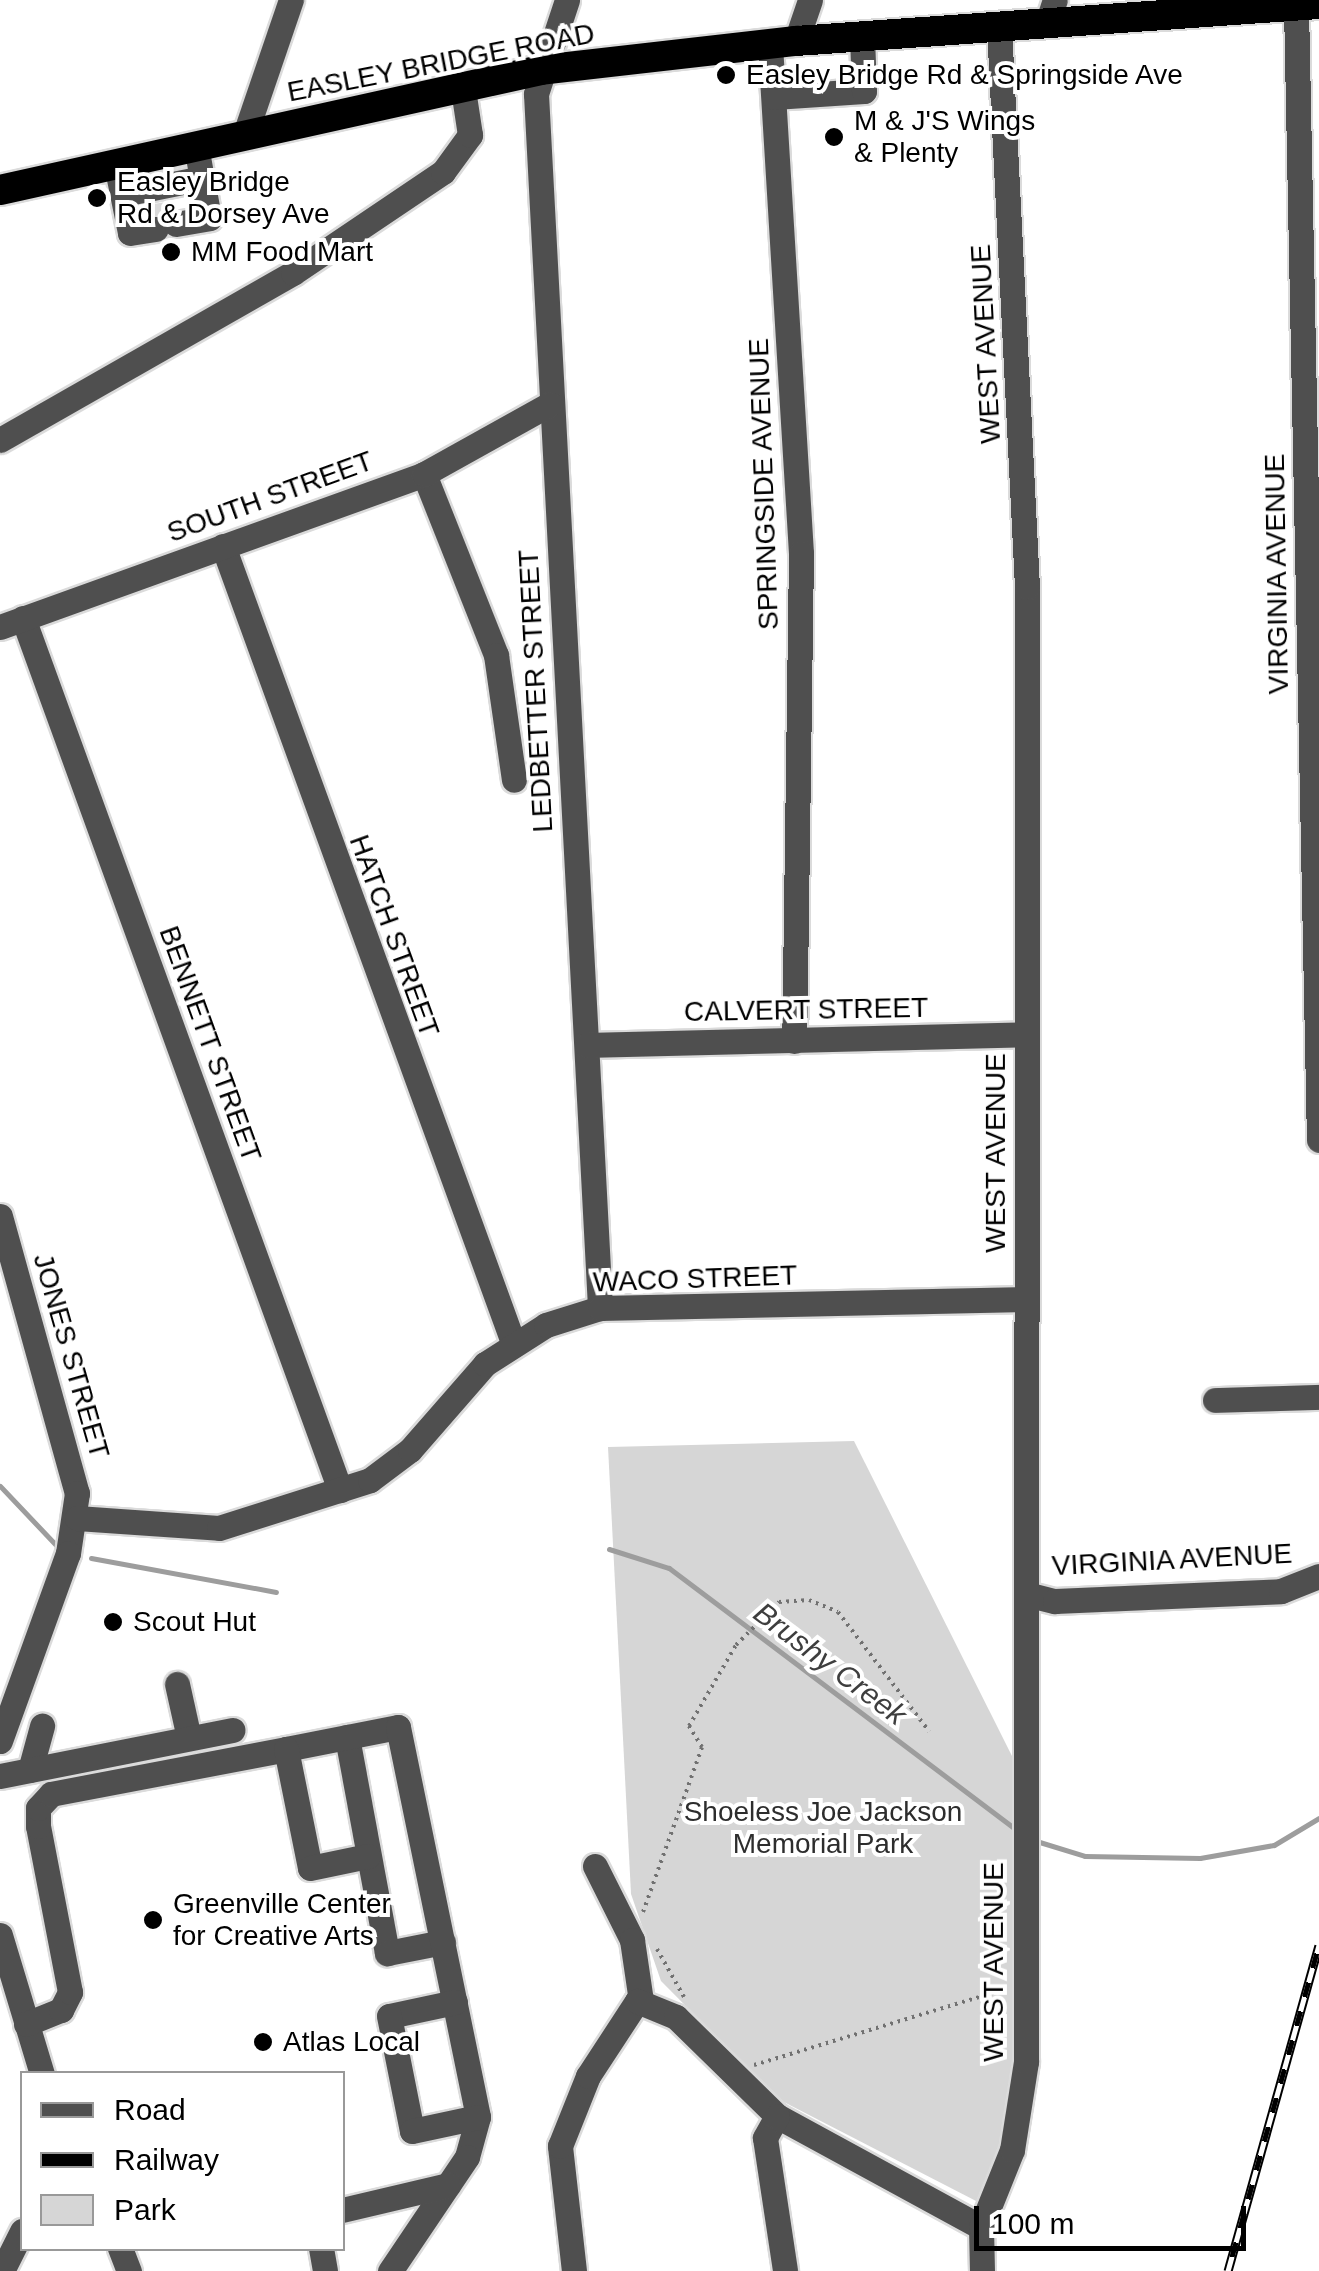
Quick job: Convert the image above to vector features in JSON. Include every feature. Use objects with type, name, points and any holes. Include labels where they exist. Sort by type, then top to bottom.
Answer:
[{"type":"highway","name":"EASLEY BRIDGE ROAD","points":[[0,190],[541,70],[783,43],[999,28],[1051,12],[1307,6]]},
{"type":"street","points":[[245,134],[291,0]]},
{"type":"street","points":[[541,70],[567,0]]},
{"type":"street","points":[[783,43],[810,0]]},
{"type":"street","name":"VIRGINIA AVENUE","points":[[1307,6],[1319,1140]]},
{"type":"street","name":"WEST AVENUE","points":[[982,2271],[981,2227],[1012,2150],[1026,2062],[1026,587],[999,28]]},
{"type":"street","points":[[774,97],[864,91],[862,37]]},
{"type":"street","name":"SPRINGSIDE AVENUE","points":[[783,43],[774,97],[801,553],[794,1042]]},
{"type":"street","name":"LEDBETTER STREET","points":[[541,70],[550,404],[600,1308]]},
{"type":"street","points":[[0,440],[292,273],[443,172],[470,135],[463,89]]},
{"type":"street","points":[[116,164],[130,234],[165,220],[210,218],[196,146]]},
{"type":"street","points":[[123,194],[202,178]]},
{"type":"street","name":"SOUTH STREET","points":[[12,622],[424,474],[550,404]]},
{"type":"street","points":[[424,474],[496,655],[514,780]]},
{"type":"street","name":"HATCH STREET","points":[[222,546],[514,1345]]},
{"type":"street","name":"BENNETT STREET","points":[[12,622],[340,1490]]},
{"type":"street","name":"CALVERT STREET","points":[[587,1045],[1026,1034]]},
{"type":"street","name":"JONES STREET","points":[[0,1216],[70,1451],[76,1518],[0,1742]]},
{"type":"street","name":"WACO STREET","points":[[76,1518],[220,1528],[340,1490],[399,1462],[472,1374],[514,1345],[600,1308],[1027,1300]]},
{"type":"street","points":[[1215,1400],[1319,1397]]},
{"type":"street","name":"VIRGINIA AVENUE","points":[[1026,1594],[1055,1601],[1281,1591],[1319,1576]]},
{"type":"street","points":[[177,1684],[189,1738]]},
{"type":"street","points":[[30,1770],[42,1726]]},
{"type":"street","points":[[26,2024],[61,2010],[70,1992],[38,1808],[52,1794],[398,1727],[478,2117],[448,2185],[390,2271]]},
{"type":"street","points":[[0,1776],[232,1730]]},
{"type":"street","points":[[347,1737],[387,1953],[443,1942]]},
{"type":"street","points":[[286,1749],[310,1868],[368,1856]]},
{"type":"street","points":[[574,2271],[560,2146],[633,2005],[632,1940],[594,1866]]},
{"type":"street","points":[[0,1935],[41,2071]]},
{"type":"street","points":[[455,2002],[389,2016],[412,2132],[478,2117]]},
{"type":"street","points":[[633,2005],[676,2017],[777,2116],[981,2227]]},
{"type":"street","points":[[777,2116],[765,2138],[784,2271]]},
{"type":"street","points":[[345,2209],[448,2185]]},
{"type":"street","points":[[2,2271],[20,2235]]},
{"type":"path","points":[[648,1928],[646,1895],[702,1748],[689,1726],[736,1644],[778,1602],[810,1600],[838,1612],[929,1731]]},
{"type":"path","points":[[654,1943],[695,2009]]},
{"type":"path","points":[[750,2066],[1018,1986]]},
{"type":"green space","name":"Shoeless Joe Jackson Memorial Park","points":[[854,1441],[1015,1762],[1019,2053],[999,2166],[978,2202],[778,2099],[661,1981],[631,1894],[608,1447]]},
{"type":"waterway","name":"Brushy Creek","points":[[0,1486],[57,1546]]},
{"type":"waterway","name":"Brushy Creek","points":[[609,1549],[669,1568],[1017,1830]]},
{"type":"waterway","name":"Brushy Creek","points":[[91,1558],[276,1592]]},
{"type":"waterway","name":"Brushy Creek","points":[[1033,1840],[1085,1856],[1200,1858],[1274,1845],[1319,1818]]},
{"type":"tunnel","points":[[154,216],[174,213]]},
{"type":"railway","points":[[1228,2271],[1319,1945]]},
{"type":"place","name":"Easley Bridge Rd & Springside Ave","points":[[726,75]]},
{"type":"place","name":"M & J'S Wings & Plenty","points":[[834,137]]},
{"type":"place","name":"Easley Bridge Rd & Dorsey Ave","points":[[97,198]]},
{"type":"place","name":"MM Food Mart","points":[[171,252]]},
{"type":"place","name":"Scout Hut","points":[[113,1622]]},
{"type":"place","name":"Greenville Center for Creative Arts","points":[[153,1920]]},
{"type":"place","name":"Atlas Local","points":[[263,2042]]}]
